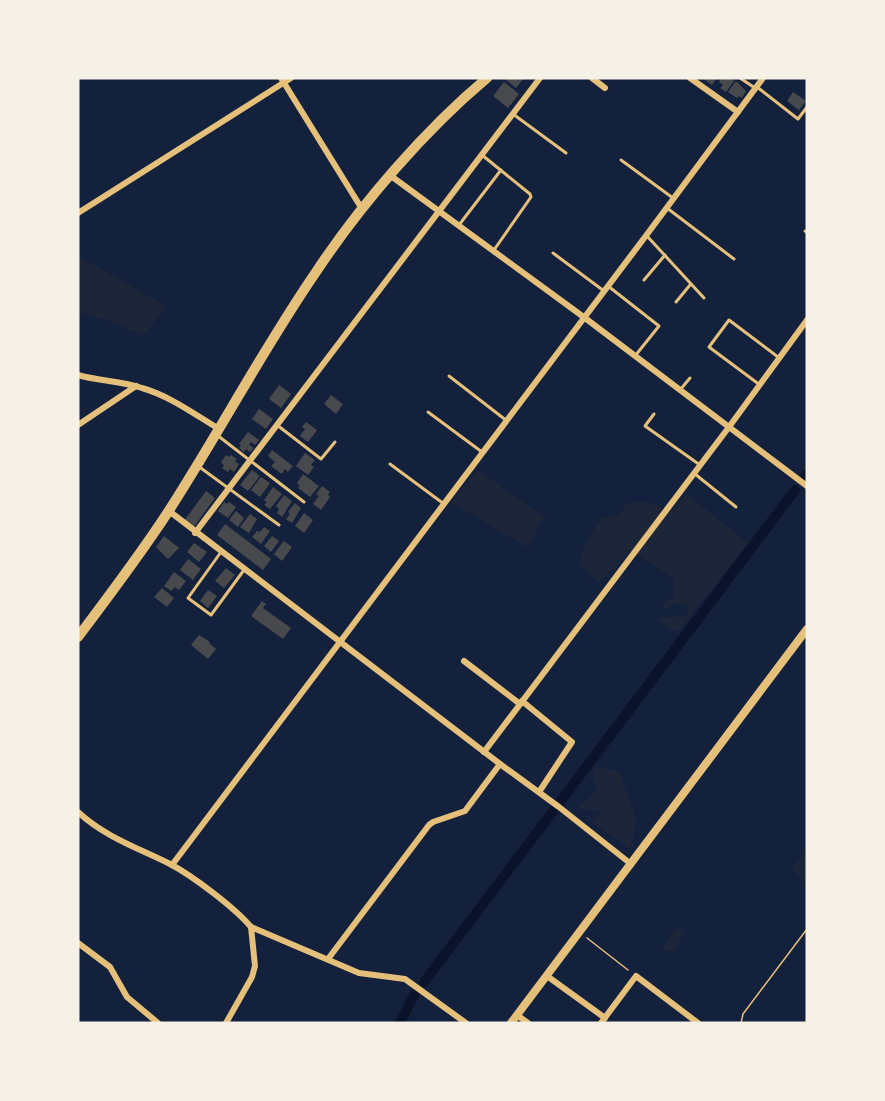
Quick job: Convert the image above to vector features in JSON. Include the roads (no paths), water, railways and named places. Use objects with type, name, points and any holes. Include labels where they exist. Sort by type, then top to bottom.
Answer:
[{"type":"main road","points":[[78,637],[118,585],[169,511],[315,273],[362,209],[433,128],[487,78]]},
{"type":"street","points":[[78,213],[282,80],[291,78]]},
{"type":"street","points":[[195,533],[540,78]]},
{"type":"street","points":[[592,78],[605,88]]},
{"type":"street","points":[[690,78],[738,112]]},
{"type":"street","points":[[172,865],[647,236],[763,78]]},
{"type":"street","points":[[282,80],[362,209]]},
{"type":"street","points":[[391,176],[494,250],[807,486]]},
{"type":"street","points":[[484,752],[807,320]]},
{"type":"street","points":[[78,375],[136,386],[167,398],[218,431]]},
{"type":"street","points":[[78,425],[136,386]]},
{"type":"street","points":[[169,511],[631,864]]},
{"type":"street","points":[[511,1023],[807,630]]},
{"type":"street","points":[[464,661],[572,742],[539,792]]},
{"type":"street","points":[[328,959],[429,825],[465,811],[500,764]]},
{"type":"street","points":[[78,812],[91,824],[133,848],[172,865],[217,897],[251,927],[358,973],[405,980],[466,1023]]},
{"type":"street","points":[[226,1023],[252,977],[255,966],[251,927]]},
{"type":"street","points":[[78,943],[110,967],[127,997],[158,1023]]},
{"type":"street","points":[[547,976],[603,1020],[636,976],[698,1023]]},
{"type":"street","points":[[517,1015],[528,1023]]},
{"type":"lane","points":[[740,78],[756,87],[798,119],[807,107]]},
{"type":"lane","points":[[513,114],[567,153]]},
{"type":"lane","points":[[482,155],[531,197],[494,250]]},
{"type":"lane","points":[[621,160],[674,198]]},
{"type":"lane","points":[[459,225],[501,170]]},
{"type":"lane","points":[[667,208],[734,259]]},
{"type":"lane","points":[[647,236],[704,298]]},
{"type":"lane","points":[[552,253],[659,326],[635,356]]},
{"type":"lane","points":[[644,280],[664,255]]},
{"type":"lane","points":[[676,302],[691,284]]},
{"type":"lane","points":[[760,385],[709,347],[729,320],[779,358]]},
{"type":"lane","points":[[450,376],[507,421]]},
{"type":"lane","points":[[680,390],[690,378]]},
{"type":"lane","points":[[428,412],[483,453]]},
{"type":"lane","points":[[654,414],[645,426],[700,465]]},
{"type":"lane","points":[[277,425],[321,459],[335,442]]},
{"type":"lane","points":[[218,431],[250,460],[304,502]]},
{"type":"lane","points":[[390,464],[445,504]]},
{"type":"lane","points":[[197,465],[279,525]]},
{"type":"lane","points":[[694,473],[736,507]]},
{"type":"lane","points":[[221,552],[188,598],[211,615],[244,570]]},
{"type":"waterway","points":[[560,802],[795,490]]},
{"type":"waterway","points":[[424,982],[554,810]]},
{"type":"waterway","points":[[400,1023],[415,993]]}]
